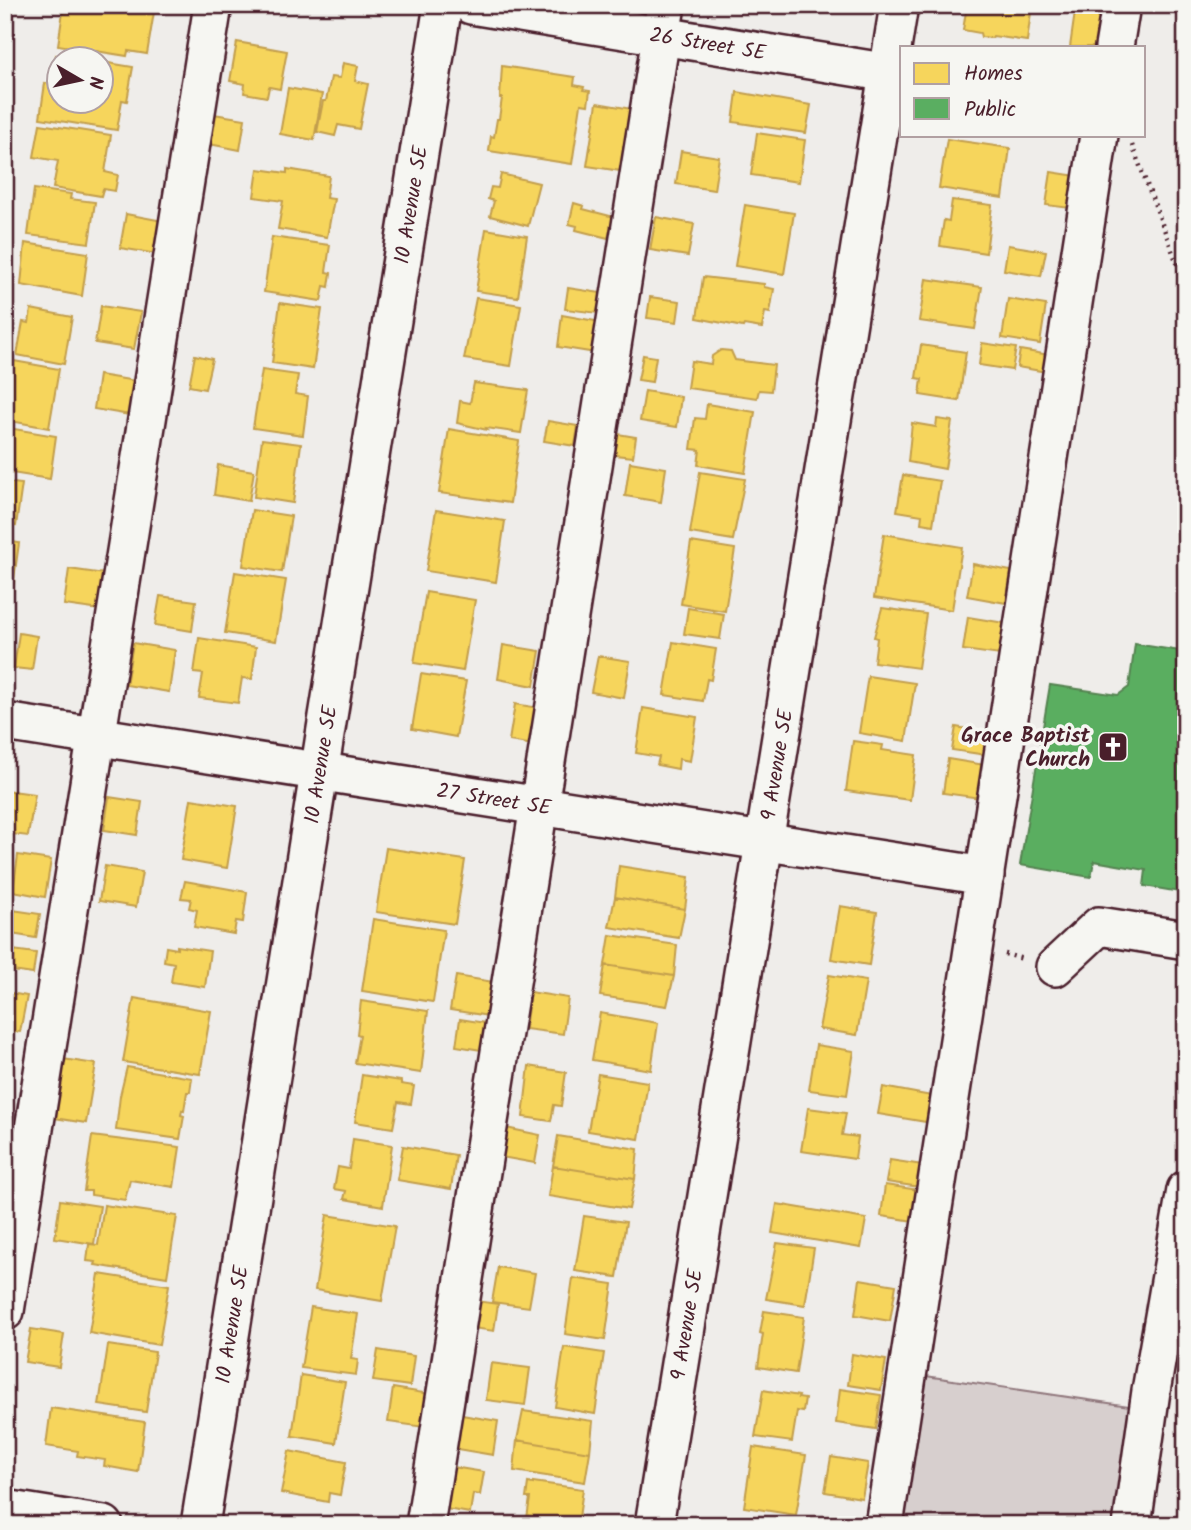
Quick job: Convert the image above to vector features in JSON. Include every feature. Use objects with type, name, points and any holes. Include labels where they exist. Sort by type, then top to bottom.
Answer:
[{"type":"street","points":[[5,1311],[213,5]]},
{"type":"street","name":"10 Avenue SE","points":[[200,1525],[443,5]]},
{"type":"street","name":"26 Street SE","points":[[471,5],[663,21],[896,74]]},
{"type":"street","name":"9 Avenue SE","points":[[654,1525],[765,842],[896,74],[900,5]]},
{"type":"street","points":[[1114,46],[1121,5]]},
{"type":"street","points":[[425,1525],[663,21]]},
{"type":"street","points":[[884,1525],[1099,136]]},
{"type":"street","name":"27 Street SE","points":[[5,722],[985,876]]},
{"type":"street","points":[[1055,967],[1099,926],[1186,940]]},
{"type":"street","points":[[1132,1525],[1151,1391],[1186,1190]]},
{"type":"street","points":[[5,1509],[104,1525]]},
{"type":"path","points":[[1128,136],[1186,287]]},
{"type":"path","points":[[979,915],[1004,954],[1055,967]]},
{"type":"path","points":[[1000,1525],[1010,1517],[1014,1525]]},
{"type":"shaded area","points":[[919,1375],[1136,1407],[1118,1525],[897,1525]]},
{"type":"building: Homes","points":[[64,5],[93,8],[93,5],[113,5],[154,12],[147,54],[128,51],[127,56],[116,54],[116,46],[58,45]]},
{"type":"building: Homes","points":[[967,5],[1032,5],[1027,41],[981,37],[980,33],[963,30]]},
{"type":"building: Homes","points":[[1076,5],[1110,5],[1103,46],[1070,46]]},
{"type":"building: Homes","points":[[237,42],[287,51],[280,89],[269,87],[267,97],[244,93],[245,84],[230,81]]},
{"type":"building: Homes","points":[[343,63],[358,66],[355,81],[368,84],[359,129],[338,125],[335,136],[317,132],[331,77],[340,78]]},
{"type":"building: Homes","points":[[116,64],[133,67],[127,101],[122,100],[117,130],[40,118],[45,83],[46,116],[116,116]]},
{"type":"building: Homes","points":[[502,66],[575,77],[574,85],[590,91],[588,105],[581,104],[572,164],[489,151],[491,136],[494,137],[499,119]]},
{"type":"building: Homes","points":[[288,88],[322,94],[314,140],[280,134]]},
{"type":"building: Homes","points":[[737,92],[811,105],[806,133],[733,122]]},
{"type":"building: Homes","points":[[597,103],[632,109],[621,171],[587,166]]},
{"type":"building: Homes","points":[[214,114],[245,119],[240,150],[209,144]]},
{"type":"building: Homes","points":[[40,124],[111,135],[105,172],[118,175],[115,191],[103,189],[101,196],[53,188],[58,161],[34,157]]},
{"type":"building: Homes","points":[[757,133],[805,140],[799,182],[751,175]]},
{"type":"building: Homes","points":[[947,139],[1010,148],[1003,198],[939,188]]},
{"type":"building: Homes","points":[[681,151],[719,157],[714,190],[676,184]]},
{"type":"building: Homes","points":[[258,169],[287,173],[287,169],[329,176],[326,198],[334,199],[327,237],[278,229],[283,201],[254,197]]},
{"type":"building: Homes","points":[[1051,172],[1083,177],[1078,209],[1046,205]]},
{"type":"building: Homes","points":[[501,174],[539,183],[528,226],[490,216],[494,201],[488,199],[491,187],[498,188]]},
{"type":"building: Homes","points":[[34,189],[71,194],[70,199],[95,202],[89,243],[28,235]]},
{"type":"building: Homes","points":[[952,200],[992,205],[986,253],[940,246],[944,220],[949,221]]},
{"type":"building: Homes","points":[[574,203],[584,206],[583,209],[614,217],[608,238],[576,230],[577,226],[569,224]]},
{"type":"building: Homes","points":[[745,205],[794,213],[784,274],[735,266]]},
{"type":"building: Homes","points":[[126,214],[163,221],[157,254],[120,248]]},
{"type":"building: Homes","points":[[656,217],[694,224],[688,256],[650,250]]},
{"type":"building: Homes","points":[[486,229],[527,236],[518,297],[476,291]]},
{"type":"building: Homes","points":[[272,237],[330,245],[326,272],[331,273],[329,287],[324,286],[321,301],[264,292]]},
{"type":"building: Homes","points":[[25,243],[88,253],[82,296],[21,285]]},
{"type":"building: Homes","points":[[1008,245],[1046,251],[1041,276],[1004,270]]},
{"type":"building: Homes","points":[[703,277],[764,284],[764,287],[774,289],[770,313],[765,312],[762,328],[697,318]]},
{"type":"building: Homes","points":[[926,279],[982,287],[975,329],[919,321]]},
{"type":"building: Homes","points":[[568,288],[601,293],[598,313],[565,309]]},
{"type":"building: Homes","points":[[650,297],[680,301],[677,322],[647,318]]},
{"type":"building: Homes","points":[[476,298],[521,305],[511,366],[464,359]]},
{"type":"building: Homes","points":[[1008,299],[1046,305],[1040,344],[1002,338]]},
{"type":"building: Homes","points":[[280,303],[322,309],[313,369],[272,363]]},
{"type":"building: Homes","points":[[101,306],[141,312],[134,349],[95,343]]},
{"type":"building: Homes","points":[[31,309],[72,317],[64,364],[17,355],[23,322],[29,323]]},
{"type":"building: Homes","points":[[562,315],[601,322],[596,353],[558,347]]},
{"type":"building: Homes","points":[[982,343],[1016,348],[1012,370],[979,365]]},
{"type":"building: Homes","points":[[921,345],[966,352],[959,401],[920,395],[922,379],[916,378]]},
{"type":"building: Homes","points":[[721,350],[731,351],[735,360],[774,365],[771,391],[759,390],[757,398],[687,388],[691,361],[711,364],[712,356]]},
{"type":"building: Homes","points":[[1020,350],[1050,355],[1047,372],[1017,367]]},
{"type":"building: Homes","points":[[195,355],[212,359],[205,389],[189,386]]},
{"type":"building: Homes","points":[[643,355],[656,357],[652,382],[638,380]]},
{"type":"building: Homes","points":[[14,361],[59,369],[49,428],[5,420]]},
{"type":"building: Homes","points":[[262,370],[298,375],[295,394],[308,396],[303,435],[253,428]]},
{"type":"building: Homes","points":[[99,375],[136,381],[130,415],[94,409]]},
{"type":"building: Homes","points":[[474,383],[528,390],[521,433],[486,428],[487,430],[457,423],[460,401],[470,403]]},
{"type":"building: Homes","points":[[645,391],[681,397],[677,427],[640,421]]},
{"type":"building: Homes","points":[[707,404],[755,412],[745,473],[698,465],[700,450],[691,449],[695,418],[705,419]]},
{"type":"building: Homes","points":[[937,419],[952,421],[945,469],[908,462],[912,423],[936,427]]},
{"type":"building: Homes","points":[[548,421],[578,426],[575,446],[544,441]]},
{"type":"building: Homes","points":[[5,426],[56,436],[50,479],[5,472]]},
{"type":"building: Homes","points":[[449,429],[519,441],[510,503],[439,493]]},
{"type":"building: Homes","points":[[618,434],[636,437],[633,457],[615,455]]},
{"type":"building: Homes","points":[[262,439],[301,444],[293,503],[254,497]]},
{"type":"building: Homes","points":[[630,462],[666,468],[661,502],[625,496]]},
{"type":"building: Homes","points":[[218,465],[254,471],[249,501],[214,495]]},
{"type":"building: Homes","points":[[700,472],[745,479],[733,540],[690,533]]},
{"type":"building: Homes","points":[[903,475],[940,481],[933,525],[921,523],[922,515],[897,511]]},
{"type":"building: Homes","points":[[5,482],[22,484],[16,526],[5,524]]},
{"type":"building: Homes","points":[[252,510],[291,516],[282,572],[243,566]]},
{"type":"building: Homes","points":[[436,510],[505,521],[496,582],[426,571]]},
{"type":"building: Homes","points":[[884,534],[962,547],[952,610],[874,598]]},
{"type":"building: Homes","points":[[5,541],[19,543],[11,600],[5,599]]},
{"type":"building: Homes","points":[[691,542],[735,549],[725,611],[681,604]]},
{"type":"building: Homes","points":[[973,564],[1011,571],[1006,603],[967,596]]},
{"type":"building: Homes","points":[[69,569],[105,574],[101,610],[64,605]]},
{"type":"building: Homes","points":[[235,572],[286,580],[276,641],[225,633]]},
{"type":"building: Homes","points":[[426,592],[475,600],[463,671],[414,663]]},
{"type":"building: Homes","points":[[160,596],[196,601],[192,631],[155,625]]},
{"type":"building: Homes","points":[[688,608],[724,614],[720,639],[684,634]]},
{"type":"building: Homes","points":[[882,608],[926,614],[918,668],[874,662],[877,638],[874,637]]},
{"type":"building: Homes","points":[[968,617],[1005,623],[1000,655],[963,650]]},
{"type":"building: Homes","points":[[19,633],[37,636],[32,670],[14,668]]},
{"type":"building: Homes","points":[[199,638],[256,647],[252,679],[242,678],[238,703],[199,698],[203,674],[194,673]]},
{"type":"building: Homes","points":[[673,642],[716,649],[711,680],[707,679],[703,701],[664,695]]},
{"type":"building: Homes","points":[[133,643],[175,650],[169,692],[126,685]]},
{"type":"building: Homes","points":[[503,645],[540,651],[534,686],[498,679]]},
{"type":"building: Homes","points":[[598,656],[630,661],[624,698],[591,692]]},
{"type":"building: Homes","points":[[421,674],[466,681],[456,737],[412,729]]},
{"type":"building: Homes","points":[[868,676],[915,683],[906,741],[859,733]]},
{"type":"building: Homes","points":[[515,704],[539,708],[534,745],[509,741]]},
{"type":"building: Homes","points":[[643,708],[697,717],[690,761],[679,759],[678,769],[657,765],[659,757],[636,753]]},
{"type":"building: Homes","points":[[956,727],[991,733],[987,755],[952,750]]},
{"type":"building: Homes","points":[[853,741],[883,745],[882,750],[916,755],[910,800],[846,791]]},
{"type":"building: Homes","points":[[948,759],[985,765],[980,798],[943,793]]},
{"type":"building: Homes","points":[[5,790],[35,794],[28,836],[5,833]]},
{"type":"building: Homes","points":[[109,797],[142,802],[137,835],[104,830]]},
{"type":"building: Homes","points":[[191,799],[237,806],[227,868],[181,860]]},
{"type":"building: Homes","points":[[386,848],[465,860],[455,924],[376,912]]},
{"type":"building: Homes","points":[[18,855],[51,860],[45,897],[13,891]]},
{"type":"building: Homes","points":[[105,866],[142,872],[136,907],[99,901]]},
{"type":"building: Homes","points":[[619,866],[689,877],[685,909],[615,897]]},
{"type":"building: Homes","points":[[185,881],[247,892],[243,922],[236,921],[234,934],[194,927],[197,910],[189,908],[191,899],[181,898]]},
{"type":"building: Homes","points":[[615,897],[685,909],[679,938],[609,927]]},
{"type":"building: Homes","points":[[840,906],[877,912],[869,965],[831,959]]},
{"type":"building: Homes","points":[[6,909],[40,914],[36,938],[5,933]]},
{"type":"building: Homes","points":[[373,919],[444,930],[433,1002],[362,991]]},
{"type":"building: Homes","points":[[610,935],[677,945],[674,976],[605,965]]},
{"type":"building: Homes","points":[[177,946],[210,951],[205,987],[171,982],[174,963],[164,961],[166,947],[177,949]]},
{"type":"building: Homes","points":[[5,949],[36,953],[33,974],[5,970]]},
{"type":"building: Homes","points":[[605,965],[674,976],[667,1006],[600,996]]},
{"type":"building: Homes","points":[[829,975],[866,981],[857,1035],[819,1029]]},
{"type":"building: Homes","points":[[456,976],[494,982],[489,1016],[450,1010]]},
{"type":"building: Homes","points":[[5,992],[27,996],[20,1032],[5,1030]]},
{"type":"building: Homes","points":[[530,992],[568,998],[563,1034],[525,1029]]},
{"type":"building: Homes","points":[[134,998],[211,1011],[200,1074],[123,1062]]},
{"type":"building: Homes","points":[[361,1001],[428,1011],[421,1073],[355,1063],[360,1035],[357,1034]]},
{"type":"building: Homes","points":[[600,1013],[658,1023],[651,1070],[592,1060]]},
{"type":"building: Homes","points":[[460,1019],[492,1024],[488,1051],[456,1046]]},
{"type":"building: Homes","points":[[816,1045],[854,1051],[847,1095],[809,1090]]},
{"type":"building: Homes","points":[[63,1059],[96,1064],[86,1123],[54,1118]]},
{"type":"building: Homes","points":[[529,1066],[566,1072],[561,1106],[554,1105],[551,1121],[523,1117]]},
{"type":"building: Homes","points":[[127,1067],[192,1078],[181,1115],[184,1116],[180,1139],[116,1130]]},
{"type":"building: Homes","points":[[598,1074],[648,1082],[639,1139],[588,1131]]},
{"type":"building: Homes","points":[[362,1075],[401,1081],[401,1084],[414,1086],[411,1104],[398,1102],[393,1128],[355,1122]]},
{"type":"building: Homes","points":[[883,1087],[937,1097],[932,1123],[878,1114]]},
{"type":"building: Homes","points":[[808,1108],[846,1113],[842,1135],[858,1137],[855,1159],[801,1151]]},
{"type":"building: Homes","points":[[506,1128],[540,1135],[535,1163],[501,1157]]},
{"type":"building: Homes","points":[[5,1129],[21,1132],[15,1168],[5,1166]]},
{"type":"building: Homes","points":[[92,1136],[180,1147],[174,1187],[130,1180],[125,1200],[91,1195],[91,1191],[84,1191]]},
{"type":"building: Homes","points":[[558,1136],[638,1149],[635,1179],[553,1166]]},
{"type":"building: Homes","points":[[353,1139],[392,1145],[383,1206],[344,1199],[346,1191],[334,1189],[338,1167],[349,1169]]},
{"type":"building: Homes","points":[[403,1146],[456,1155],[451,1189],[397,1180]]},
{"type":"building: Homes","points":[[890,1160],[923,1165],[920,1187],[886,1182]]},
{"type":"building: Homes","points":[[553,1166],[635,1179],[629,1209],[548,1196]]},
{"type":"building: Homes","points":[[885,1185],[919,1190],[914,1221],[881,1216]]},
{"type":"building: Homes","points":[[60,1200],[100,1206],[94,1244],[55,1238]]},
{"type":"building: Homes","points":[[777,1204],[866,1219],[861,1248],[772,1233]]},
{"type":"building: Homes","points":[[104,1205],[177,1216],[167,1277],[95,1265],[96,1262],[87,1261],[89,1244],[98,1245]]},
{"type":"building: Homes","points":[[327,1215],[395,1226],[382,1301],[315,1290]]},
{"type":"building: Homes","points":[[584,1216],[626,1222],[617,1277],[575,1271]]},
{"type":"building: Homes","points":[[777,1243],[814,1248],[805,1305],[766,1299]]},
{"type":"building: Homes","points":[[498,1267],[535,1273],[529,1307],[492,1302]]},
{"type":"building: Homes","points":[[99,1274],[169,1285],[159,1345],[89,1333]]},
{"type":"building: Homes","points":[[573,1278],[613,1284],[605,1340],[565,1334]]},
{"type":"building: Homes","points":[[860,1279],[896,1285],[890,1321],[855,1315]]},
{"type":"building: Homes","points":[[477,1301],[498,1304],[494,1331],[472,1328]]},
{"type":"building: Homes","points":[[311,1307],[358,1314],[351,1359],[358,1360],[356,1375],[301,1368]]},
{"type":"building: Homes","points":[[764,1311],[804,1317],[796,1373],[758,1367]]},
{"type":"building: Homes","points":[[31,1329],[64,1334],[59,1367],[25,1362]]},
{"type":"building: Homes","points":[[108,1345],[155,1352],[146,1412],[99,1405]]},
{"type":"building: Homes","points":[[564,1347],[604,1353],[595,1414],[555,1407]]},
{"type":"building: Homes","points":[[378,1350],[414,1356],[410,1386],[373,1381]]},
{"type":"building: Homes","points":[[852,1354],[886,1360],[881,1390],[848,1385]]},
{"type":"building: Homes","points":[[491,1363],[530,1368],[525,1405],[486,1400]]},
{"type":"building: Homes","points":[[301,1375],[345,1382],[336,1443],[292,1436]]},
{"type":"building: Homes","points":[[393,1388],[430,1394],[424,1427],[388,1422]]},
{"type":"building: Homes","points":[[840,1389],[881,1395],[876,1429],[836,1423]]},
{"type":"building: Homes","points":[[763,1390],[805,1399],[803,1412],[797,1411],[792,1442],[755,1437]]},
{"type":"building: Homes","points":[[51,1408],[145,1422],[138,1472],[104,1466],[105,1460],[77,1456],[78,1451],[46,1446]]},
{"type":"building: Homes","points":[[523,1411],[593,1421],[590,1452],[517,1440]]},
{"type":"building: Homes","points":[[462,1415],[498,1421],[493,1455],[457,1449]]},
{"type":"building: Homes","points":[[517,1440],[590,1452],[585,1482],[514,1471]]},
{"type":"building: Homes","points":[[753,1447],[806,1455],[796,1515],[744,1507]]},
{"type":"building: Homes","points":[[289,1451],[346,1462],[340,1495],[329,1493],[328,1502],[281,1493]]},
{"type":"building: Homes","points":[[831,1457],[868,1463],[862,1498],[825,1492]]},
{"type":"building: Homes","points":[[453,1467],[484,1472],[480,1495],[473,1494],[470,1513],[446,1509]]},
{"type":"building: Homes","points":[[528,1483],[583,1489],[578,1525],[526,1525],[530,1498],[526,1498]]},
{"type":"building: Public","name":"Grace Baptist Church","points":[[1135,644],[1180,651],[1186,647],[1186,893],[1144,886],[1146,870],[1094,861],[1091,877],[1020,865],[1050,685],[1118,695],[1129,687]]},
{"type":"place","name":"Grace Baptist Church","points":[[1113,747]]}]
